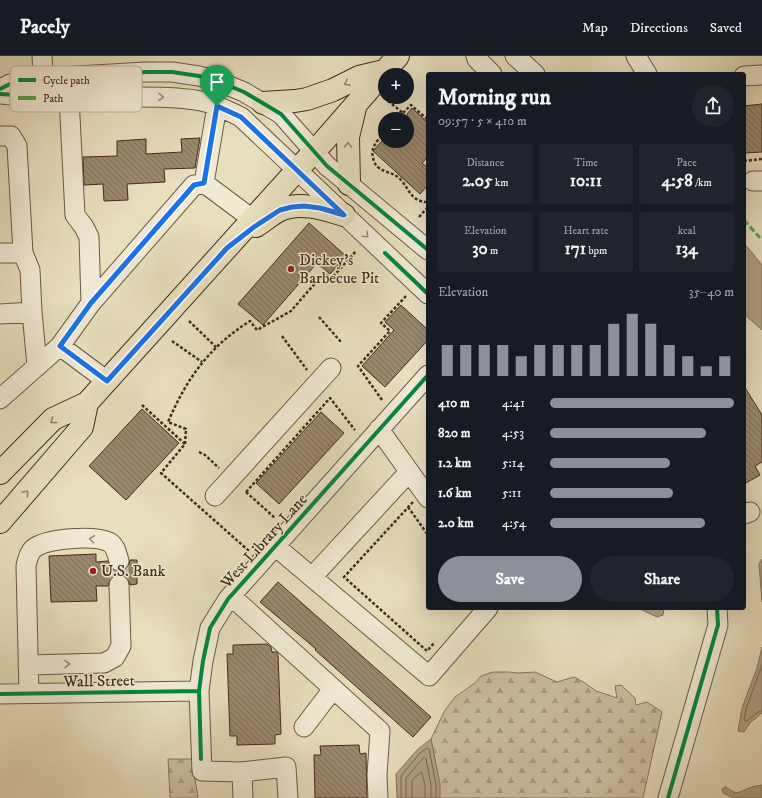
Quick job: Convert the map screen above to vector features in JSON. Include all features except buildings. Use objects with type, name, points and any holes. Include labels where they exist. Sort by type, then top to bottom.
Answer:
[{"type":"main road","points":[[263,103],[307,99],[326,93],[391,63]]},
{"type":"main road","points":[[0,473],[53,419],[87,403],[227,248],[256,221],[297,170],[391,63]]},
{"type":"main road","points":[[349,184],[348,137],[356,104]]},
{"type":"main road","points":[[256,221],[280,210],[304,206],[320,208],[344,215]]},
{"type":"main road","points":[[0,522],[82,427],[87,403]]},
{"type":"street","points":[[42,56],[42,66]]},
{"type":"street","points":[[476,56],[477,59],[490,72]]},
{"type":"street","points":[[514,56],[533,72]]},
{"type":"street","points":[[636,56],[646,72]]},
{"type":"street","points":[[142,72],[179,73],[215,80],[239,90],[281,114],[327,166],[426,248]]},
{"type":"street","points":[[746,76],[762,75]]},
{"type":"street","points":[[0,90],[10,84]]},
{"type":"street","points":[[0,94],[10,95]]},
{"type":"street","points":[[142,98],[177,98],[201,101],[217,106],[241,117],[426,292]]},
{"type":"street","points":[[204,183],[217,106]]},
{"type":"street","points":[[70,112],[75,215],[89,237],[91,303]]},
{"type":"street","points":[[0,136],[11,136],[17,146],[23,252],[30,270],[32,312],[38,366]]},
{"type":"street","points":[[0,399],[60,346],[91,303],[194,185],[204,183],[256,221]]},
{"type":"street","points":[[0,253],[23,252]]},
{"type":"street","points":[[0,314],[32,312]]},
{"type":"street","points":[[60,346],[107,381]]},
{"type":"street","points":[[215,496],[331,368]]},
{"type":"street","name":"West Library Lane","points":[[242,772],[202,765],[199,692],[202,661],[210,628],[231,596],[426,376]]},
{"type":"street","points":[[379,429],[426,495]]},
{"type":"street","points":[[312,577],[409,472]]},
{"type":"street","points":[[29,694],[26,566],[33,549],[47,543],[67,538],[90,538],[109,542],[116,548],[119,561]]},
{"type":"street","points":[[275,546],[429,676],[486,610]]},
{"type":"street","points":[[28,665],[104,663],[115,657],[121,646],[119,585]]},
{"type":"street","points":[[231,596],[380,731],[377,775],[378,798]]},
{"type":"street","points":[[668,798],[718,625],[717,610]]},
{"type":"street","points":[[304,727],[333,689]]},
{"type":"street","name":"Wall Street","points":[[0,694],[199,692]]},
{"type":"street","points":[[243,798],[242,772],[286,767],[288,798]]},
{"type":"path","points":[[391,104],[401,112]]},
{"type":"path","points":[[403,112],[411,105],[426,118]]},
{"type":"path","points":[[378,141],[372,148],[372,156],[375,165],[397,176],[402,180],[414,197],[419,201],[426,202]]},
{"type":"path","points":[[746,161],[762,159]]},
{"type":"path","points":[[419,217],[426,209]]},
{"type":"path","points":[[249,551],[160,473],[185,444],[186,429],[168,422],[184,389],[202,362],[233,331],[250,321],[257,330],[291,311],[324,273],[331,279],[356,251]]},
{"type":"path","points":[[382,400],[358,366],[390,332],[381,323],[406,296]]},
{"type":"path","points":[[319,316],[341,342]]},
{"type":"path","points":[[189,321],[216,347]]},
{"type":"path","points":[[282,336],[310,375]]},
{"type":"path","points":[[172,341],[202,362]]},
{"type":"path","points":[[246,492],[330,398],[355,430]]},
{"type":"path","points":[[142,405],[185,444]]},
{"type":"path","points":[[199,452],[205,455],[223,472]]},
{"type":"path","points":[[241,488],[275,518]]},
{"type":"path","points":[[426,532],[408,507],[344,577],[427,651],[437,640]]},
{"type":"green space","points":[[493,672],[535,672],[557,682],[574,677],[596,691],[617,698],[615,686],[621,685],[635,698],[636,705],[647,702],[662,712],[643,798],[439,798],[431,739],[445,710],[455,697],[475,683],[481,676]]},
{"type":"green space","points":[[168,759],[192,759],[198,798],[170,798]]},
{"type":"water","points":[[746,245],[762,265],[762,330],[746,316]]},
{"type":"water","points":[[762,559],[762,602],[759,564]]},
{"type":"water","points":[[642,610],[664,610],[663,615],[657,617]]},
{"type":"water","points":[[762,647],[762,713],[750,723],[744,732],[738,731],[742,708],[757,668]]},
{"type":"water","points":[[431,739],[440,784],[440,798],[397,798],[396,774],[417,750]]},
{"type":"water","points":[[762,785],[762,798],[733,798],[723,793],[722,789],[726,787],[733,792],[738,792]]},
{"type":"tunnel","points":[[119,561],[119,585]]},
{"type":"marked path","points":[[746,222],[762,240]]},
{"type":"cycle path","points":[[142,72],[172,72],[215,80],[244,92],[281,114],[327,166],[426,248]]},
{"type":"cycle path","points":[[0,89],[10,84]]},
{"type":"cycle path","points":[[0,94],[10,95]]},
{"type":"cycle path","points":[[385,253],[426,292]]},
{"type":"cycle path","points":[[201,759],[199,691],[203,661],[210,628],[228,599],[426,377]]},
{"type":"cycle path","points":[[668,798],[718,625],[717,610]]},
{"type":"cycle path","points":[[0,694],[199,691]]},
{"type":"place","name":"Dickey's Barbecue Pit","points":[[291,269]]},
{"type":"place","name":"U.S. Bank","points":[[93,571]]},
{"type":"route","points":[[217,106],[241,117],[344,215],[320,208],[304,206],[292,207],[280,210],[254,227],[227,248],[107,381],[60,346],[91,303],[194,185],[204,183],[217,106]]}]
